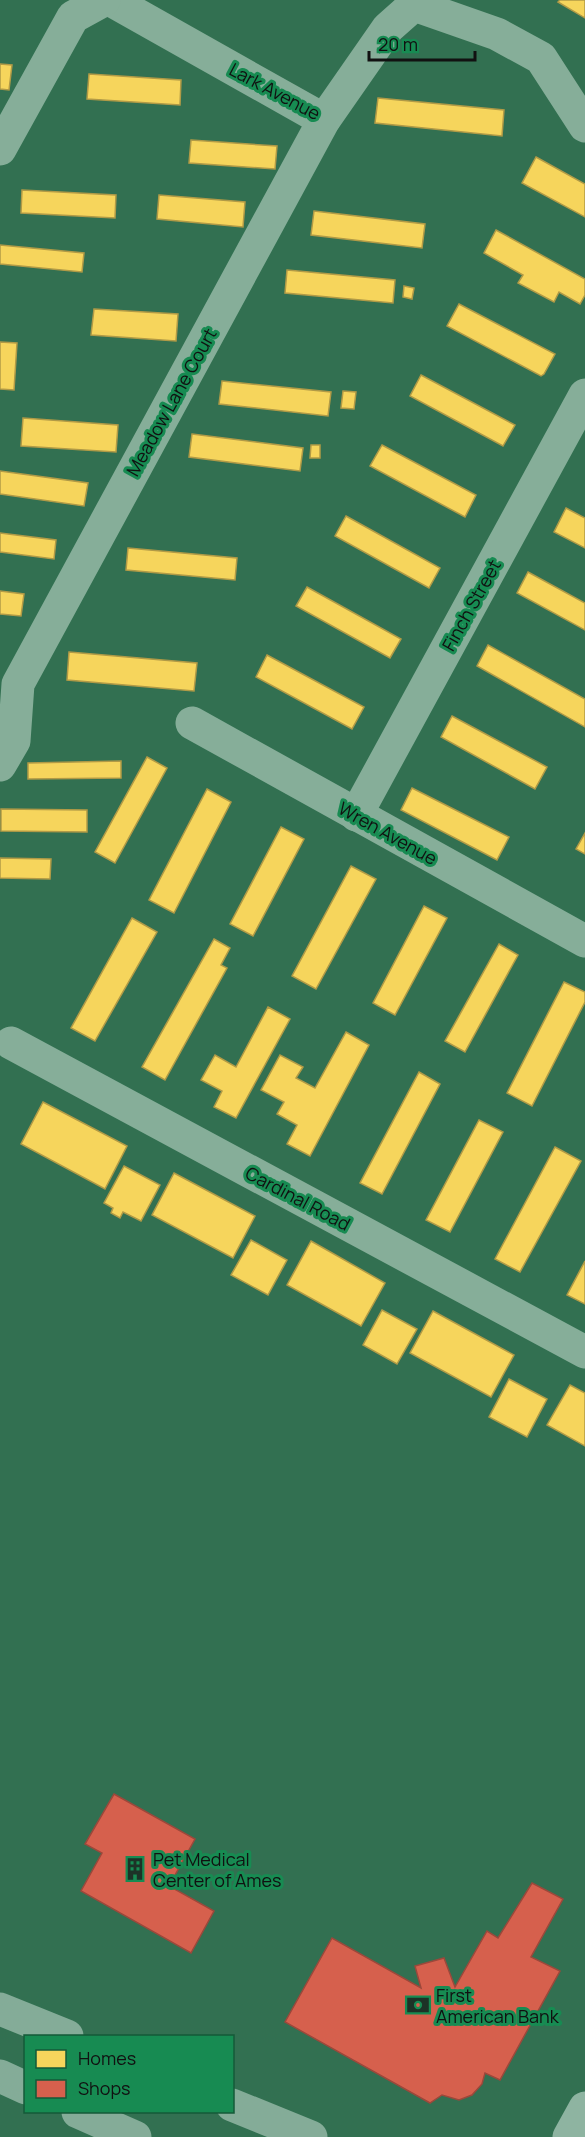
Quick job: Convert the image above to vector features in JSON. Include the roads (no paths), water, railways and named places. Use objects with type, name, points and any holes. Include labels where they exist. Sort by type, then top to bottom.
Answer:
[{"type":"main road","points":[[0,2009],[62,2035]]},
{"type":"main road","points":[[0,2076],[24,2087]]},
{"type":"main road","points":[[234,2106],[311,2137]]},
{"type":"main road","points":[[569,2137],[585,2108]]},
{"type":"main road","points":[[80,2113],[135,2137]]},
{"type":"street","points":[[0,149],[73,17],[104,0]]},
{"type":"street","name":"Lark Avenue","points":[[111,0],[324,120],[388,28],[414,5],[497,34],[541,58],[585,126]]},
{"type":"street","name":"Meadow Lane Court","points":[[0,765],[14,741],[9,680],[324,120]]},
{"type":"street","name":"Finch Street","points":[[356,815],[585,395]]},
{"type":"street","name":"Wren Avenue","points":[[192,723],[585,941]]},
{"type":"street","name":"Cardinal Road","points":[[11,1043],[585,1352]]},
{"type":"place","name":"Pet Medical Center of Ames","points":[[135,1869]]},
{"type":"place","name":"First American Bank","points":[[418,2005]]}]
